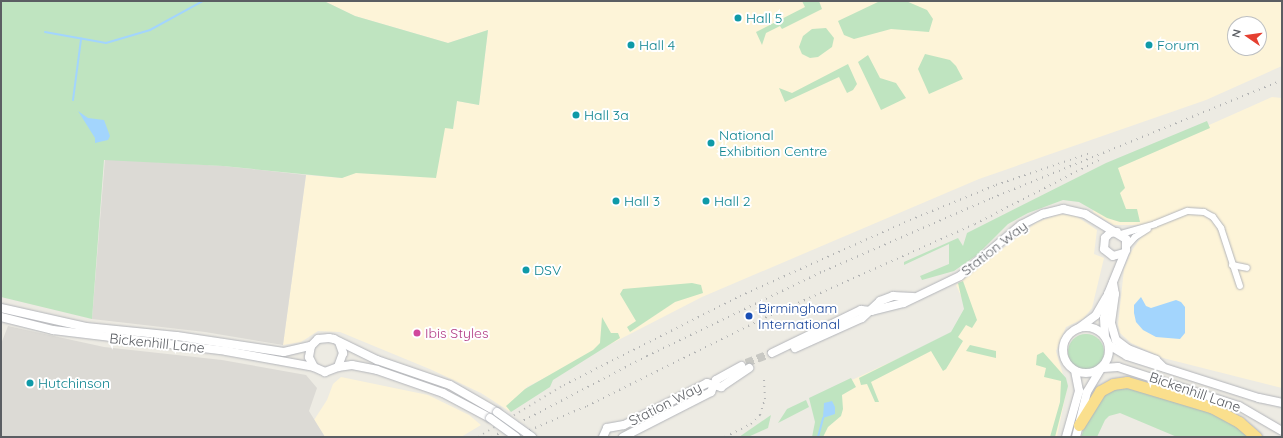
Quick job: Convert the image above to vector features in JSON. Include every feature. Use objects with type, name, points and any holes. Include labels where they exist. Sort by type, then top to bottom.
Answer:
[{"type":"highway","points":[[1079,425],[1100,391],[1113,384],[1127,382],[1211,407],[1239,422],[1256,437]]},
{"type":"main road","name":"Station Way","points":[[773,355],[862,318],[871,311],[904,303],[960,276],[1013,231],[1036,217],[1063,209],[1079,211],[1119,233]]},
{"type":"main road","points":[[1095,219],[1105,238],[1104,248],[1108,254],[1113,278],[1115,294],[1111,323],[1116,340],[1128,350],[1156,360],[1165,369]]},
{"type":"main road","points":[[1076,437],[1087,392],[1109,356],[1109,345],[1105,336],[1104,318],[1108,294],[1113,278],[1126,249],[1126,239],[1119,233],[1110,234],[1105,238]]},
{"type":"main road","points":[[1108,254],[1116,256],[1126,249]]},
{"type":"main road","points":[[1101,369],[1089,373],[1075,371],[1065,362],[1062,350],[1068,335],[1096,315],[1108,294]]},
{"type":"main road","name":"Bickenhill Lane","points":[[1,308],[86,327],[177,336],[284,352],[311,346]]},
{"type":"main road","name":"Bickenhill Lane","points":[[1,317],[53,330],[226,351],[314,367]]},
{"type":"main road","points":[[1079,328],[1090,328],[1105,336]]},
{"type":"main road","points":[[516,437],[490,418],[443,393],[377,370],[352,365],[325,372],[314,367],[309,357],[311,346],[324,337],[339,342],[377,360],[450,386],[497,412],[532,437]]},
{"type":"main road","points":[[336,369],[343,353],[339,342]]},
{"type":"main road","name":"Bickenhill Lane","points":[[1109,345],[1120,354],[1258,398],[1282,403]]},
{"type":"main road","name":"Station Way","points":[[621,437],[711,392],[716,380],[748,366]]},
{"type":"main road","name":"Bickenhill Lane","points":[[1101,369],[1118,367],[1239,406],[1282,431]]},
{"type":"main road","points":[[1066,437],[1079,391],[1075,371]]},
{"type":"main road","name":"Station Way","points":[[603,437],[607,428],[616,427],[707,383],[714,385]]},
{"type":"main road","points":[[616,427],[621,437]]},
{"type":"street","points":[[1119,233],[1155,224],[1188,211],[1199,211],[1210,215],[1221,228],[1240,286]]},
{"type":"street","points":[[1126,249],[1135,237],[1155,224]]},
{"type":"street","points":[[1232,265],[1248,268]]},
{"type":"shaded area","points":[[324,1],[1282,1],[1282,66],[1206,100],[979,179],[702,297],[527,387],[509,411],[481,393],[432,370],[340,332],[318,331],[301,342],[283,345],[306,175],[342,178],[445,127],[453,129],[457,101],[479,105],[488,30],[448,43],[355,16]]},
{"type":"shaded area","points":[[1272,97],[1282,98],[1282,388],[1163,358],[1131,343],[1120,333],[1118,325],[1124,269],[1131,252],[1144,233],[1140,225],[1113,225],[1093,212],[1097,175]]},
{"type":"shaded area","points":[[105,159],[223,166],[306,175],[283,345],[205,332],[92,319]]},
{"type":"shaded area","points":[[1060,214],[1076,216],[1097,230],[1094,254],[1104,258],[1092,308],[1083,319],[1066,327],[1056,351],[1067,388],[1057,437],[812,437],[817,420],[811,399],[951,334],[967,309],[956,285],[1037,222]]},
{"type":"shaded area","points":[[8,326],[104,347],[222,360],[306,375],[317,388],[309,411],[325,437],[1,437],[1,344]]},
{"type":"shaded area","points":[[341,377],[428,395],[469,415],[481,425],[461,437],[325,437],[314,420],[327,400],[333,384]]},
{"type":"green space","points":[[1,1],[324,1],[355,16],[448,43],[488,30],[479,105],[457,101],[453,129],[445,128],[436,178],[356,173],[342,178],[223,166],[104,160],[92,319],[1,297]]},
{"type":"green space","points":[[802,1],[819,1],[822,9],[782,29],[780,26],[766,33],[762,45],[756,32],[805,7]]},
{"type":"green space","points":[[880,1],[906,1],[927,10],[933,19],[929,32],[891,29],[854,39],[844,35],[838,21]]},
{"type":"green space","points":[[826,28],[834,38],[832,47],[818,57],[810,58],[802,54],[799,47],[803,36],[812,29]]},
{"type":"green space","points":[[925,54],[950,60],[956,66],[963,79],[929,94],[918,69]]},
{"type":"green space","points":[[868,55],[880,78],[896,83],[906,98],[881,110],[858,62]]},
{"type":"green space","points":[[848,64],[857,84],[853,90],[847,93],[839,77],[785,102],[779,88],[792,93]]},
{"type":"green space","points":[[1207,121],[1210,128],[1118,168],[1125,188],[1120,193],[1126,209],[1137,209],[1140,222],[1120,222],[1107,218],[1079,202],[1063,200],[1028,213],[1008,224],[977,255],[954,271],[922,280],[920,276],[949,264],[949,244],[904,265],[904,262],[958,238],[963,246],[967,233],[1106,163]]},
{"type":"green space","points":[[963,281],[977,320],[972,328],[966,325],[958,337],[963,341],[946,369],[943,371],[931,351],[871,382],[879,402],[875,402],[867,384],[861,385],[859,378],[951,332],[964,309],[958,283]]},
{"type":"green space","points":[[692,283],[701,285],[703,293],[675,302],[630,332],[627,327],[636,321],[620,294],[623,289]]},
{"type":"green space","points":[[602,317],[611,333],[618,333],[620,338],[553,380],[550,387],[511,412],[506,406],[525,389],[593,350],[600,343]]},
{"type":"green space","points":[[1086,334],[1099,339],[1104,352],[1099,365],[1086,370],[1073,365],[1068,352],[1073,339]]},
{"type":"green space","points":[[970,345],[996,351],[996,358],[966,351]]},
{"type":"green space","points":[[1043,352],[1066,378],[1068,386],[1055,437],[1050,437],[1060,402],[1061,381],[1044,377],[1046,368],[1036,365],[1037,355]]},
{"type":"green space","points":[[851,378],[856,387],[842,395],[843,409],[841,416],[828,427],[823,437],[812,437],[815,422],[809,398]]},
{"type":"green space","points":[[1121,384],[1209,408],[1252,437],[1177,437],[1120,413],[1109,416],[1105,420],[1097,437],[1081,437],[1094,401]]},
{"type":"green space","points":[[806,400],[809,407],[778,423],[787,409]]},
{"type":"green space","points":[[771,415],[768,428],[748,437],[739,437]]},
{"type":"water","points":[[78,111],[88,118],[104,120],[110,136],[108,140],[95,143],[95,138]]},
{"type":"water","points":[[1141,297],[1146,306],[1151,308],[1176,300],[1181,302],[1185,307],[1185,333],[1180,339],[1156,337],[1143,330],[1136,322],[1134,313],[1134,305]]},
{"type":"water","points":[[832,401],[835,407],[835,414],[823,418],[824,403]]},
{"type":"waterway","points":[[45,32],[106,43],[150,30],[203,1]]},
{"type":"waterway","points":[[73,100],[81,39]]},
{"type":"waterway","points":[[818,437],[823,418]]},
{"type":"tunnel","points":[[746,363],[772,353]]},
{"type":"railway","points":[[492,437],[647,356],[824,271],[992,198],[1282,80]]},
{"type":"railway","points":[[478,437],[564,385],[740,296],[910,220],[996,185],[1090,153]]},
{"type":"railway","points":[[513,437],[587,406],[760,320],[975,224],[1101,159]]},
{"type":"railway","points":[[725,437],[751,424],[760,415],[765,399],[764,380]]},
{"type":"place","name":"Hall 5","points":[[738,18]]},
{"type":"place","name":"Hall 4","points":[[631,45]]},
{"type":"place","name":"Forum","points":[[1149,45]]},
{"type":"place","name":"Hall 3a","points":[[576,115]]},
{"type":"place","name":"National Exhibition Centre","points":[[711,143]]},
{"type":"place","name":"Hall 3","points":[[616,201]]},
{"type":"place","name":"Hall 2","points":[[706,201]]},
{"type":"place","name":"DSV","points":[[526,270]]},
{"type":"place","name":"Birmingham International","points":[[749,316]]},
{"type":"place","name":"Ibis Styles","points":[[417,333]]},
{"type":"place","name":"Hutchinson","points":[[30,383]]}]
